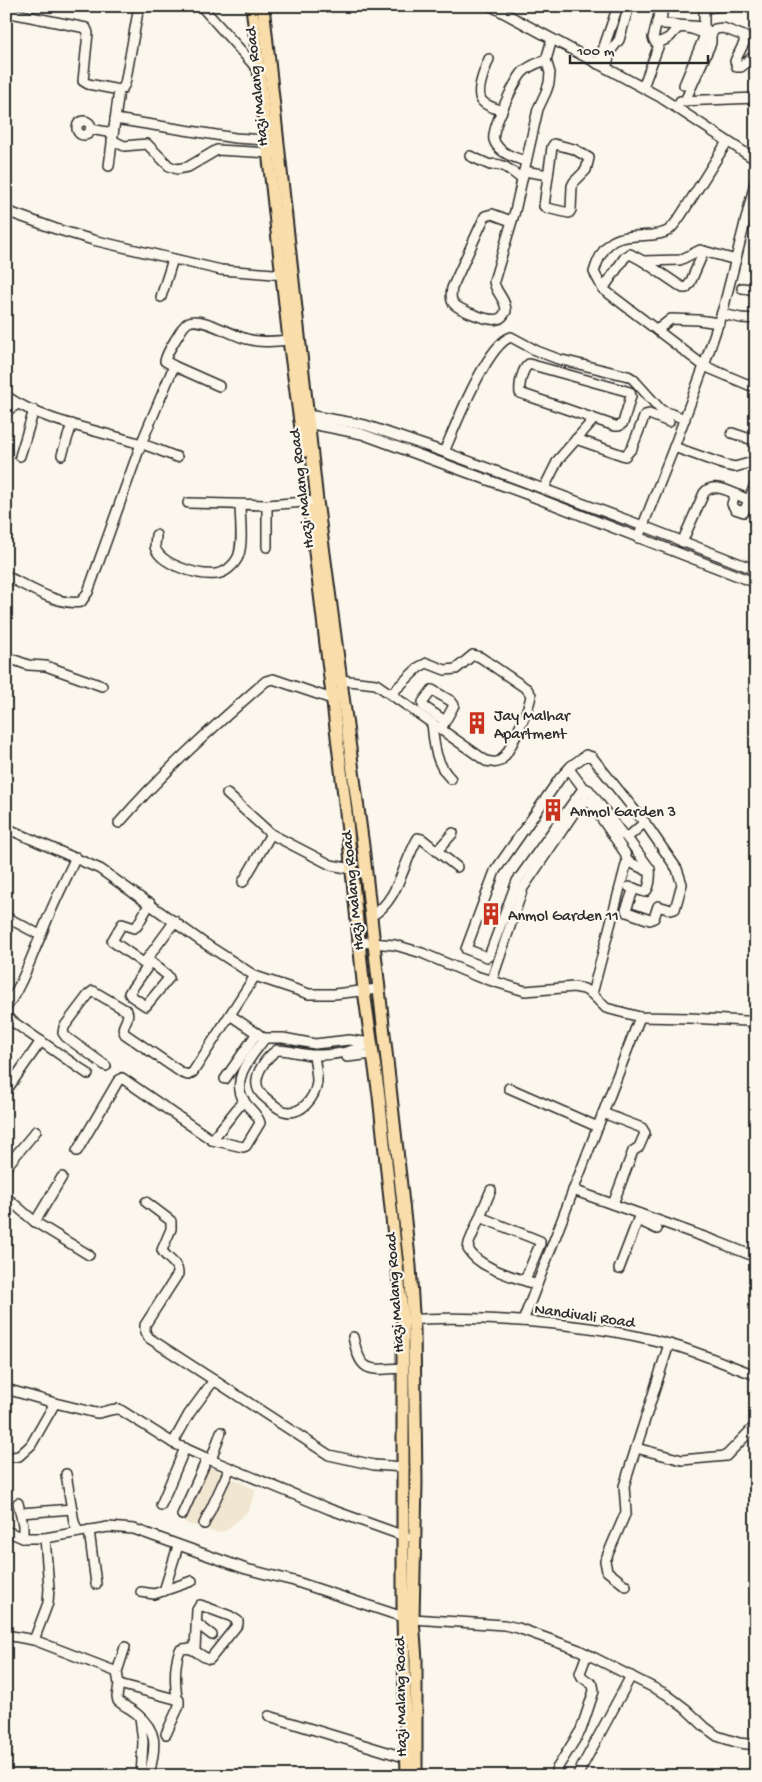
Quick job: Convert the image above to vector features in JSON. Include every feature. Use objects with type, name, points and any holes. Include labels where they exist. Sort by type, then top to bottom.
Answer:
[{"type":"main road","name":"Hazi Malang Road","points":[[252,6],[264,59]]},
{"type":"main road","name":"Hazi Malang Road","points":[[263,6],[268,140],[274,153]]},
{"type":"main road","name":"Hazi Malang Road","points":[[265,75],[337,698],[364,991],[408,1320],[416,1483],[409,1537]]},
{"type":"main road","name":"Hazi Malang Road","points":[[287,275],[289,340],[304,418]]},
{"type":"main road","name":"Hazi Malang Road","points":[[313,502],[340,680],[337,698],[363,846],[410,1266],[408,1320],[403,1368],[404,1467],[409,1537],[407,1776]]},
{"type":"main road","points":[[386,1166],[399,1165]]},
{"type":"main road","name":"Hazi Malang Road","points":[[408,1618],[416,1660],[416,1776]]},
{"type":"street","points":[[6,10],[11,13],[86,28],[88,33],[83,81],[88,84],[118,90],[122,89],[125,84],[139,6]]},
{"type":"street","points":[[201,6],[265,75]]},
{"type":"street","points":[[491,6],[643,87],[756,160]]},
{"type":"street","points":[[602,66],[618,6]]},
{"type":"street","points":[[602,66],[619,40],[629,6]]},
{"type":"street","points":[[662,6],[661,21],[664,24],[704,27]]},
{"type":"street","points":[[662,6],[652,38],[654,42],[660,42],[671,37],[676,30],[681,28],[704,34],[684,85]]},
{"type":"street","points":[[711,35],[704,27],[704,8],[724,6]]},
{"type":"street","points":[[685,101],[711,43],[711,35],[716,28],[723,28],[744,36],[744,43],[735,61],[737,67],[741,67],[756,54]]},
{"type":"street","points":[[511,221],[492,214],[485,216],[452,288],[451,299],[454,304],[479,317],[496,320],[501,318],[506,311],[503,298],[495,288],[494,281],[515,210],[538,109],[549,83],[550,73],[546,60],[554,40]]},
{"type":"street","points":[[643,87],[660,42]]},
{"type":"street","points":[[488,59],[479,88],[480,100],[484,104],[502,111]]},
{"type":"street","points":[[526,161],[503,152],[494,141],[495,128],[522,72],[534,64],[546,60]]},
{"type":"street","points":[[683,60],[693,64]]},
{"type":"street","points":[[109,166],[118,90]]},
{"type":"street","points":[[667,102],[756,98]]},
{"type":"street","points":[[115,119],[235,138],[268,140]]},
{"type":"street","points":[[90,129],[113,136],[124,146],[147,144],[169,166],[177,169],[188,167],[217,150],[274,153]]},
{"type":"street","points":[[728,142],[669,231],[660,234],[633,236],[614,240],[605,246],[594,272],[603,289],[704,366],[756,388]]},
{"type":"street","points":[[554,144],[574,148],[589,158],[586,170],[572,186],[571,210],[569,213],[544,206],[548,175],[554,144]]},
{"type":"street","points":[[470,156],[490,165],[496,163],[523,175],[548,175]]},
{"type":"street","points":[[638,538],[685,419],[720,319],[756,180]]},
{"type":"street","points":[[6,211],[65,232],[221,270],[287,275]]},
{"type":"street","points":[[643,261],[680,260],[697,250],[704,250],[736,260]]},
{"type":"street","points":[[603,289],[627,255],[630,254],[683,288],[686,288],[704,250]]},
{"type":"street","points":[[161,297],[173,259]]},
{"type":"street","points":[[742,288],[756,290]]},
{"type":"street","points":[[657,330],[671,320],[756,319]]},
{"type":"street","points":[[219,386],[165,361],[183,327],[189,322],[196,320],[247,339],[264,342],[289,340]]},
{"type":"street","points":[[444,452],[476,379],[495,351],[507,338],[512,337],[537,351],[558,359],[628,376],[639,384],[661,410],[685,419]]},
{"type":"street","points":[[532,364],[631,393],[623,423],[619,426],[594,419],[520,393],[527,365],[532,364]]},
{"type":"street","points":[[6,576],[56,599],[72,604],[81,602],[88,592],[141,444],[174,366]]},
{"type":"street","points":[[6,396],[18,404],[72,424],[141,444],[177,457]]},
{"type":"street","points":[[6,411],[18,404]]},
{"type":"street","points":[[20,456],[34,410]]},
{"type":"street","points":[[576,439],[625,456],[631,451],[645,415],[649,414],[670,422]]},
{"type":"street","points":[[304,418],[366,425],[544,488],[682,542],[755,567]]},
{"type":"street","points":[[304,418],[362,434],[529,495],[756,583]]},
{"type":"street","points":[[544,488],[558,460],[594,419]]},
{"type":"street","points":[[62,455],[72,424]]},
{"type":"street","points":[[732,433],[756,441]]},
{"type":"street","points":[[674,447],[724,465],[736,467],[756,461]]},
{"type":"street","points":[[735,495],[732,504],[735,509],[744,512],[756,482]]},
{"type":"street","points":[[682,542],[707,488],[713,486],[749,500]]},
{"type":"street","points":[[188,504],[267,505],[313,502]]},
{"type":"street","points":[[156,535],[155,547],[169,563],[200,572],[215,574],[222,572],[234,563],[240,553],[240,504]]},
{"type":"street","points":[[267,505],[267,547]]},
{"type":"street","points":[[340,680],[376,684],[432,723],[443,725],[486,761],[498,762],[503,759],[514,740],[531,698],[530,692],[480,657],[473,655],[456,669],[445,670],[427,663],[418,667],[391,694]]},
{"type":"street","points":[[6,657],[28,665],[46,666],[102,686]]},
{"type":"street","points":[[119,823],[147,791],[198,740],[266,680],[273,679],[337,698]]},
{"type":"street","points":[[432,723],[438,760],[443,771],[451,779]]},
{"type":"street","points":[[500,939],[487,958],[466,949],[495,871],[569,769],[586,755],[591,755],[645,822],[677,869],[682,884],[675,909],[671,910],[658,906],[653,919],[650,920],[627,912],[626,910],[634,888]]},
{"type":"street","points":[[569,769],[584,789],[587,789],[591,801],[611,826],[625,853],[627,861],[592,994]]},
{"type":"street","points":[[492,980],[500,939],[517,890],[516,881],[529,870],[540,856],[576,805],[584,789]]},
{"type":"street","points":[[228,794],[271,834],[332,865],[352,869]]},
{"type":"street","points":[[576,805],[591,801]]},
{"type":"street","points":[[622,884],[646,892],[651,872],[627,838],[645,822]]},
{"type":"street","points":[[611,826],[623,834]]},
{"type":"street","points":[[6,828],[100,868],[201,941],[255,976],[308,994],[378,989]]},
{"type":"street","points":[[437,851],[452,833]]},
{"type":"street","points":[[243,882],[271,834]]},
{"type":"street","points":[[371,916],[379,911],[392,893],[418,838],[422,838],[457,867]]},
{"type":"street","points":[[6,1008],[27,971],[40,935],[76,857]]},
{"type":"street","points":[[627,861],[651,872]]},
{"type":"street","points":[[150,903],[137,926],[134,928],[122,924],[112,941],[147,962],[169,978],[146,1006],[129,994],[145,972],[147,962],[175,921]]},
{"type":"street","points":[[6,917],[40,935]]},
{"type":"street","points":[[360,942],[395,945],[422,953],[476,976],[525,991],[574,987],[584,989],[606,1008],[640,1017],[698,1018],[756,1023]]},
{"type":"street","points":[[106,1066],[66,1038],[63,1033],[64,1027],[89,994],[94,992],[127,1011],[128,1019],[122,1027],[125,1034],[182,1073],[188,1074],[193,1072],[255,976]]},
{"type":"street","points":[[230,1015],[265,1038],[283,1038],[315,1044],[349,1040],[373,1049]]},
{"type":"street","points":[[6,1017],[88,1074]]},
{"type":"street","points":[[522,1321],[640,1017]]},
{"type":"street","points":[[225,1079],[257,1033]]},
{"type":"street","points":[[77,1151],[118,1081],[122,1078],[212,1140],[243,1147],[249,1144],[260,1124],[258,1116],[244,1100],[240,1087],[241,1073],[265,1038]]},
{"type":"street","points":[[6,1091],[41,1041]]},
{"type":"street","points":[[344,1057],[373,1049],[385,1042]]},
{"type":"street","points":[[314,1055],[317,1081],[313,1096],[300,1110],[284,1111],[260,1093],[257,1086],[257,1078],[260,1070],[276,1050],[288,1050],[314,1055],[373,1049]]},
{"type":"street","points":[[508,1088],[598,1127]]},
{"type":"street","points":[[212,1140],[244,1100]]},
{"type":"street","points":[[603,1113],[642,1128],[645,1133],[639,1146],[633,1151],[613,1204]]},
{"type":"street","points":[[6,1168],[36,1131]]},
{"type":"street","points":[[35,1222],[62,1177]]},
{"type":"street","points":[[491,1190],[468,1249],[477,1260],[486,1266],[537,1285]]},
{"type":"street","points":[[573,1190],[613,1204],[639,1217],[657,1229]]},
{"type":"street","points":[[6,1197],[35,1222],[89,1255]]},
{"type":"street","points":[[146,1202],[171,1221],[171,1229],[162,1250],[165,1256],[178,1269],[178,1274],[145,1325],[144,1332],[149,1338],[328,1455],[374,1465],[404,1467]]},
{"type":"street","points":[[480,1217],[540,1241],[525,1280]]},
{"type":"street","points":[[639,1217],[756,1257]]},
{"type":"street","points":[[619,1270],[639,1217]]},
{"type":"street","name":"Nandivali Road","points":[[408,1320],[462,1318],[522,1321],[604,1329],[669,1344],[756,1375]]},
{"type":"street","points":[[353,1337],[356,1355],[364,1366],[376,1370],[403,1368]]},
{"type":"street","points":[[626,1586],[607,1571],[605,1561],[626,1512],[624,1486],[669,1344]]},
{"type":"street","points":[[173,1443],[189,1414],[214,1380]]},
{"type":"street","points":[[7,1390],[100,1413],[114,1408],[119,1409],[173,1443],[209,1460],[329,1509],[409,1537]]},
{"type":"street","points":[[6,1458],[19,1456],[31,1445],[55,1403]]},
{"type":"street","points":[[636,1448],[682,1460],[726,1456],[756,1426]]},
{"type":"street","points":[[182,1515],[209,1460],[220,1432]]},
{"type":"street","points":[[162,1505],[185,1448]]},
{"type":"street","points":[[204,1524],[230,1468]]},
{"type":"street","points":[[66,1474],[74,1522],[78,1532]]},
{"type":"street","points":[[18,1503],[23,1525],[23,1538]]},
{"type":"street","points":[[21,1513],[72,1508]]},
{"type":"street","points":[[6,1531],[23,1538],[45,1538],[108,1527],[134,1529],[246,1569],[294,1581],[408,1618],[504,1625],[518,1628],[587,1654],[666,1694],[717,1736],[739,1743],[756,1745]]},
{"type":"street","points":[[89,1530],[96,1584]]},
{"type":"street","points":[[34,1640],[48,1603],[49,1588],[45,1538]]},
{"type":"street","points":[[164,1592],[178,1546]]},
{"type":"street","points":[[140,1592],[154,1594],[164,1592],[192,1581]]},
{"type":"street","points":[[166,1734],[179,1706],[175,1684],[178,1653],[183,1648],[194,1649],[210,1660],[238,1622],[230,1616],[202,1605],[197,1609],[194,1649]]},
{"type":"street","points":[[196,1623],[212,1635]]},
{"type":"street","points":[[6,1635],[34,1640],[117,1672]]},
{"type":"street","points":[[125,1647],[117,1672],[120,1684],[117,1697],[118,1701],[140,1717],[155,1739],[149,1776]]},
{"type":"street","points":[[556,1770],[581,1730],[594,1691],[593,1685],[582,1677],[580,1673],[587,1654]]},
{"type":"street","points":[[577,1776],[631,1676]]},
{"type":"street","points":[[120,1684],[177,1698]]},
{"type":"street","points":[[269,1716],[406,1758]]},
{"type":"street","points":[[140,1717],[143,1742],[141,1776]]},
{"type":"shaded area","points":[[209,1466],[256,1490],[249,1510],[227,1530],[217,1533],[185,1523]]},
{"type":"place","name":"Jay Malhar Apartment","points":[[477,723]]},
{"type":"place","name":"Anmol Garden 3","points":[[553,810]]},
{"type":"place","name":"Anmol Garden 11","points":[[491,914]]}]
